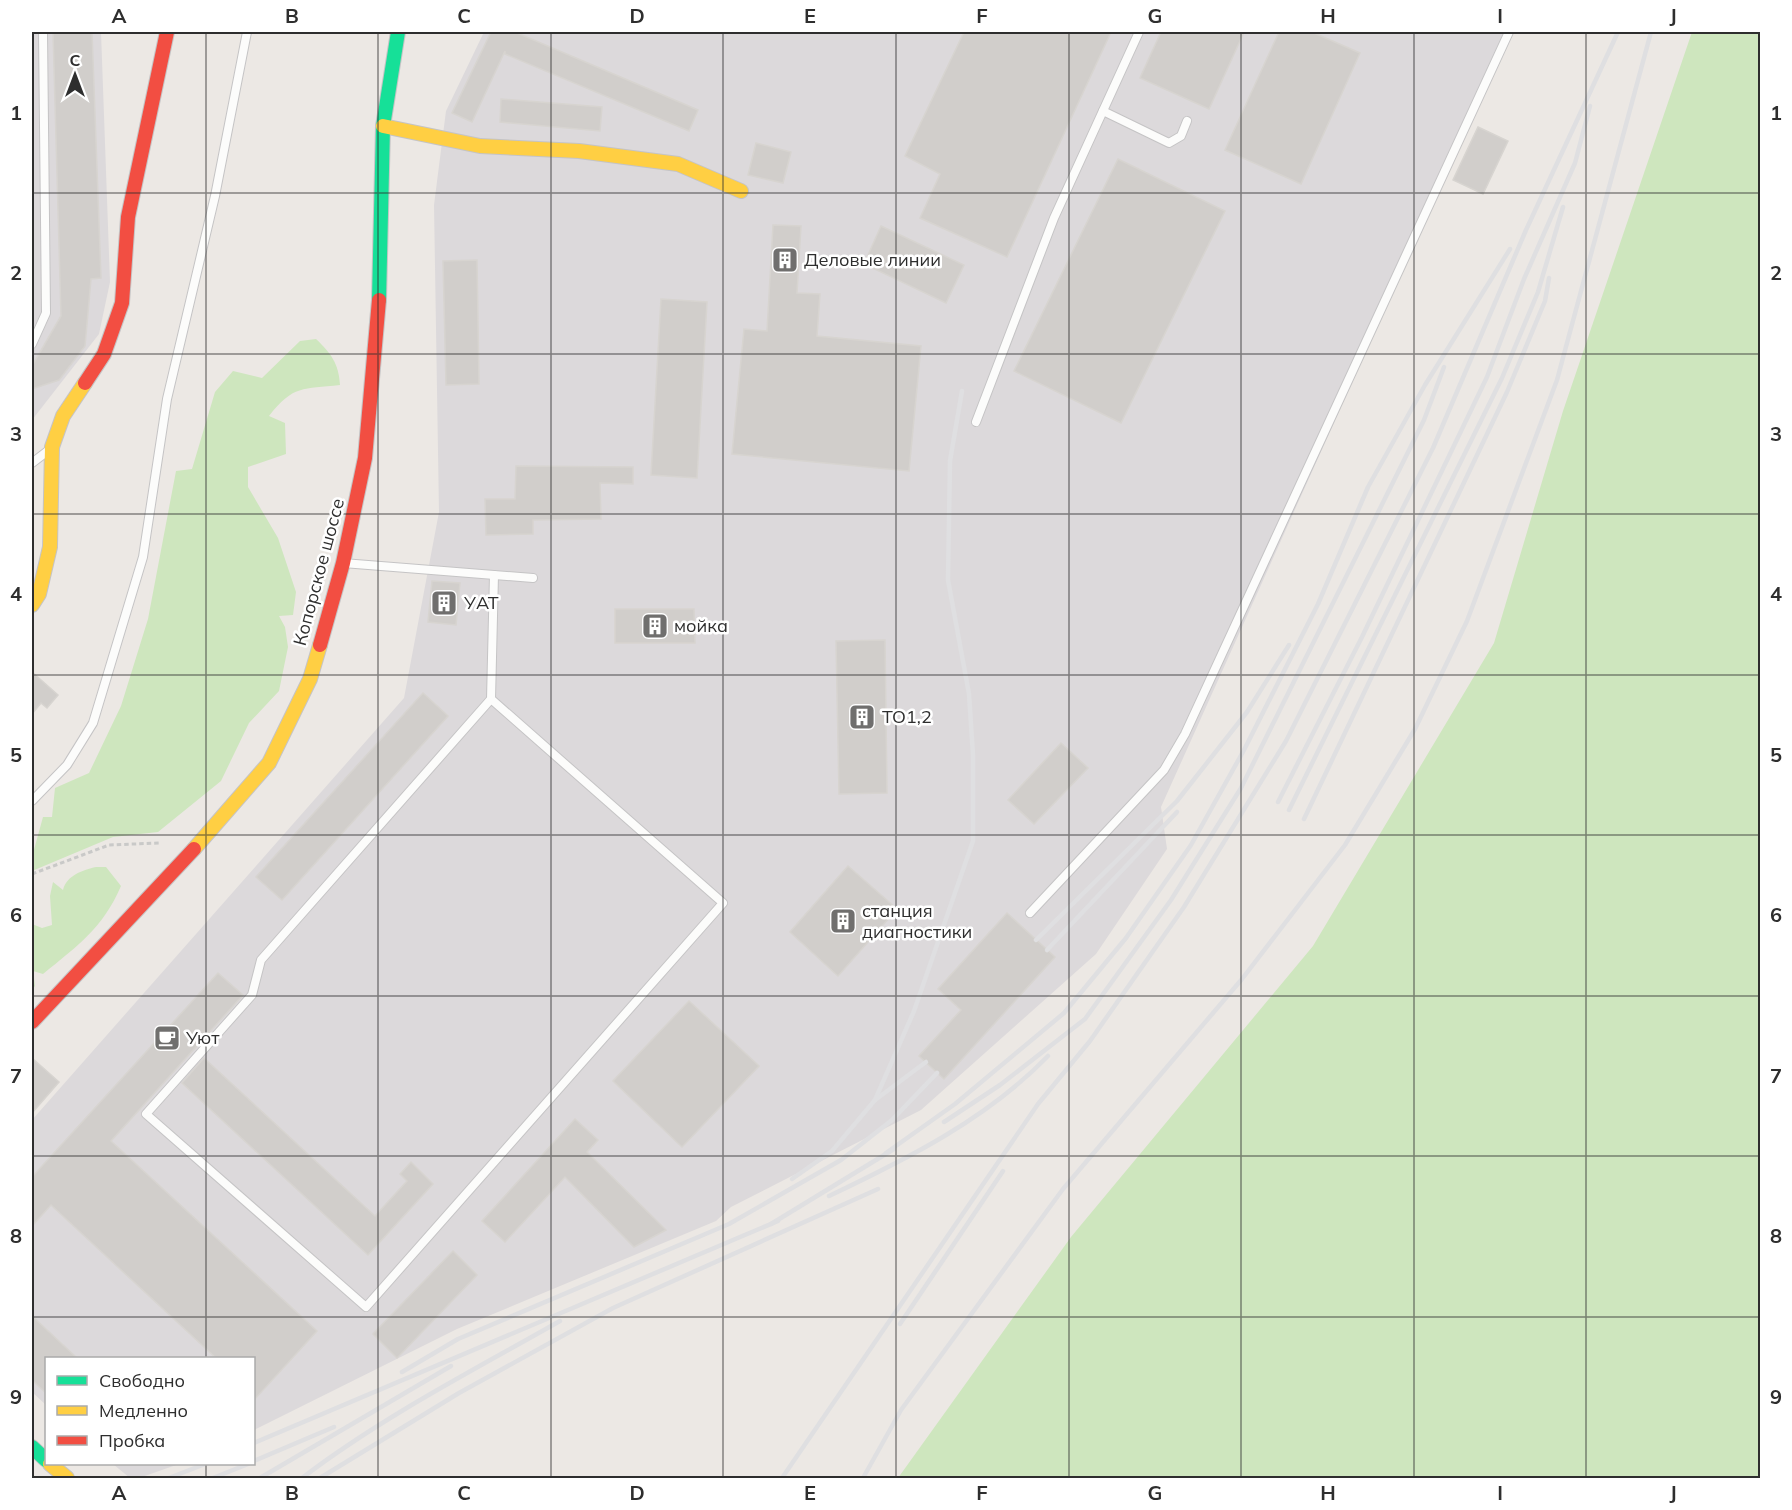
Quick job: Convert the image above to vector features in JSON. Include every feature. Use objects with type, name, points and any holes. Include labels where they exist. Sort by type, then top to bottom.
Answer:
[{"type":"main road","points":[[32,605],[39,594],[50,547],[52,447],[63,416],[104,354],[122,303],[128,217],[167,32]]},
{"type":"main road","name":"Копорское шоссе","points":[[32,1022],[225,816],[269,763],[310,678],[343,563],[365,458],[379,300],[383,126],[398,32]]},
{"type":"main road","points":[[383,126],[480,146],[579,151],[678,164],[741,191]]},
{"type":"main road","points":[[32,1447],[45,1459]]},
{"type":"main road","points":[[51,1465],[67,1479]]},
{"type":"lane","points":[[32,344],[46,313],[43,32]]},
{"type":"lane","points":[[32,801],[66,765],[93,723],[143,557],[167,399],[215,196],[247,32]]},
{"type":"lane","points":[[976,423],[1054,218],[1139,32]]},
{"type":"lane","points":[[1030,913],[1164,770],[1185,734],[1509,32]]},
{"type":"lane","points":[[1103,111],[1169,143],[1180,136],[1187,121]]},
{"type":"lane","points":[[32,463],[52,447]]},
{"type":"lane","points":[[343,563],[533,578]]},
{"type":"lane","points":[[491,699],[723,903],[366,1307],[146,1114],[252,995],[261,960],[491,699],[494,575]]},
{"type":"path","points":[[32,874],[110,845],[159,843]]},
{"type":"shaded area","points":[[32,32],[101,32],[110,282],[99,334],[32,420]]},
{"type":"shaded area","points":[[484,32],[1510,32],[1161,807],[1167,849],[1096,954],[921,1110],[731,1207],[716,1221],[457,1329],[255,1430],[255,1357],[45,1357],[45,1404],[32,1392],[32,1120],[404,698],[439,512],[434,205],[446,111]]},
{"type":"shaded area","points":[[114,1465],[176,1465],[139,1478],[130,1478]]},
{"type":"green space","points":[[1692,32],[1760,32],[1760,1478],[898,1478],[1071,1237],[1313,946],[1494,643],[1563,411]]},
{"type":"green space","points":[[316,339],[333,359],[340,385],[300,390],[277,406],[269,416],[285,423],[286,454],[248,467],[248,487],[278,538],[296,592],[293,615],[279,616],[285,627],[288,647],[279,691],[249,723],[221,781],[158,832],[113,837],[32,871],[32,857],[43,817],[52,817],[55,788],[89,773],[121,706],[148,619],[176,471],[192,469],[215,392],[233,371],[262,378],[300,341]]},
{"type":"green space","points":[[96,867],[106,867],[121,886],[114,901],[97,925],[78,945],[43,974],[33,971],[35,986],[32,990],[32,924],[42,928],[52,925],[50,896],[53,882],[63,890],[72,877]]},
{"type":"building","points":[[53,32],[92,32],[101,278],[91,279],[85,346],[59,380],[32,389],[32,366],[61,316]]},
{"type":"building","points":[[491,32],[515,32],[698,110],[689,131],[505,54],[505,51],[472,122],[452,113]]},
{"type":"building","points":[[964,32],[1111,32],[1007,257],[920,218],[940,174],[905,156]]},
{"type":"building","points":[[1161,32],[1244,32],[1209,109],[1140,78]]},
{"type":"building","points":[[1279,32],[1312,32],[1360,53],[1301,184],[1225,150]]},
{"type":"building","points":[[501,99],[602,107],[600,131],[500,122]]},
{"type":"building","points":[[1478,127],[1508,141],[1483,194],[1453,180]]},
{"type":"building","points":[[756,143],[791,152],[783,183],[748,175]]},
{"type":"building","points":[[1118,159],[1225,211],[1121,423],[1014,371]]},
{"type":"building","points":[[773,225],[801,226],[797,293],[820,294],[817,336],[921,346],[909,471],[732,454],[744,329],[767,331]]},
{"type":"building","points":[[881,226],[964,265],[946,303],[864,264]]},
{"type":"building","points":[[477,260],[479,384],[446,385],[443,261]]},
{"type":"building","points":[[661,299],[707,302],[697,478],[651,475]]},
{"type":"building","points":[[516,466],[633,467],[633,484],[600,483],[601,519],[533,520],[533,534],[486,535],[485,499],[515,499]]},
{"type":"building","name":"УАТ","points":[[432,581],[460,583],[456,625],[428,622]]},
{"type":"building","name":"мойка","points":[[615,609],[694,609],[695,643],[615,643]]},
{"type":"building","name":"ТО1,2","points":[[885,640],[887,793],[839,794],[836,641]]},
{"type":"building","points":[[32,672],[58,695],[47,708],[41,703],[32,714]]},
{"type":"building","points":[[423,693],[448,716],[282,900],[256,877]]},
{"type":"building","points":[[1061,743],[1088,768],[1034,824],[1008,800]]},
{"type":"building","name":"станция диагностики","points":[[848,866],[897,909],[838,976],[790,932]]},
{"type":"building","points":[[1007,913],[1055,957],[944,1079],[919,1056],[961,1010],[938,989]]},
{"type":"building","points":[[218,973],[243,995],[111,1141],[317,1331],[255,1399],[255,1357],[215,1357],[51,1205],[32,1226],[32,1177]]},
{"type":"building","points":[[689,1001],[759,1066],[682,1147],[613,1081]]},
{"type":"building","points":[[32,1058],[59,1082],[32,1113]]},
{"type":"building","points":[[204,1058],[375,1216],[407,1181],[400,1174],[411,1162],[433,1184],[368,1255],[182,1083]]},
{"type":"building","points":[[575,1119],[598,1140],[587,1152],[666,1230],[634,1247],[565,1177],[505,1242],[482,1221]]},
{"type":"building","points":[[453,1251],[477,1275],[397,1358],[373,1334]]},
{"type":"building","points":[[32,1316],[76,1357],[45,1357],[45,1392],[32,1380]]},
{"type":"railway","points":[[782,1478],[1038,1104],[1090,1041],[1184,907],[1286,741],[1433,448],[1526,230],[1618,32]]},
{"type":"railway","points":[[863,1478],[901,1410],[1063,1189],[1242,979],[1345,845],[1415,729],[1467,621],[1557,380],[1651,32]]},
{"type":"railway","points":[[1278,802],[1362,637],[1487,377],[1524,279],[1575,163],[1590,106]]},
{"type":"railway","points":[[1289,810],[1502,378],[1538,292],[1563,207]]},
{"type":"railway","points":[[886,1153],[955,1104],[1064,1013],[1126,938],[1191,845],[1244,750],[1318,604],[1368,487],[1425,385],[1510,249]]},
{"type":"railway","points":[[1304,819],[1507,392],[1545,301],[1549,278]]},
{"type":"railway","points":[[944,1122],[1000,1085],[1085,1019],[1171,900],[1241,788],[1424,420],[1444,367]]},
{"type":"railway","points":[[875,1100],[914,1011],[973,841],[973,755],[969,694],[948,580],[950,461],[962,391]]},
{"type":"railway","points":[[1036,940],[1177,801],[1247,712],[1289,645]]},
{"type":"railway","points":[[1047,950],[1177,812]]},
{"type":"railway","points":[[829,1196],[945,1136],[999,1099],[1048,1056]]},
{"type":"railway","points":[[792,1179],[832,1151],[875,1100],[926,1062]]},
{"type":"railway","points":[[402,1372],[458,1339],[729,1224],[841,1160],[892,1120],[937,1073]]},
{"type":"railway","points":[[771,1224],[894,1149]]},
{"type":"railway","points":[[900,1324],[1003,1171]]},
{"type":"railway","points":[[320,1478],[459,1393],[613,1308],[878,1189]]},
{"type":"railway","points":[[255,1443],[778,1221]]},
{"type":"railway","points":[[302,1478],[396,1415],[560,1321]]},
{"type":"railway","points":[[260,1478],[451,1366]]},
{"type":"railway","points":[[255,1461],[334,1427]]},
{"type":"railway","points":[[169,1478],[202,1465]]},
{"type":"railway","points":[[213,1478],[246,1465]]},
{"type":"traffic: fast","points":[[379,300],[383,126],[398,32]]},
{"type":"traffic: fast","points":[[32,1447],[45,1459]]},
{"type":"traffic: slow","points":[[383,126],[480,146],[579,151],[678,164],[741,191]]},
{"type":"traffic: slow","points":[[32,605],[39,594],[50,547],[52,447],[63,416],[85,383]]},
{"type":"traffic: slow","points":[[194,849],[269,763],[310,679],[320,645]]},
{"type":"traffic: slow","points":[[51,1465],[67,1478]]},
{"type":"traffic: jam","points":[[85,383],[104,354],[122,303],[128,217],[167,32]]},
{"type":"traffic: jam","points":[[320,645],[343,563],[365,458],[379,300]]},
{"type":"traffic: jam","points":[[32,1022],[194,849]]},
{"type":"place","name":"Деловые линии","points":[[785,260]]},
{"type":"place","name":"УАТ","points":[[444,603]]},
{"type":"place","name":"мойка","points":[[655,626]]},
{"type":"place","name":"ТО1,2","points":[[862,717]]},
{"type":"place","name":"станция диагностики","points":[[843,921]]},
{"type":"place","name":"Уют","points":[[167,1038]]}]
